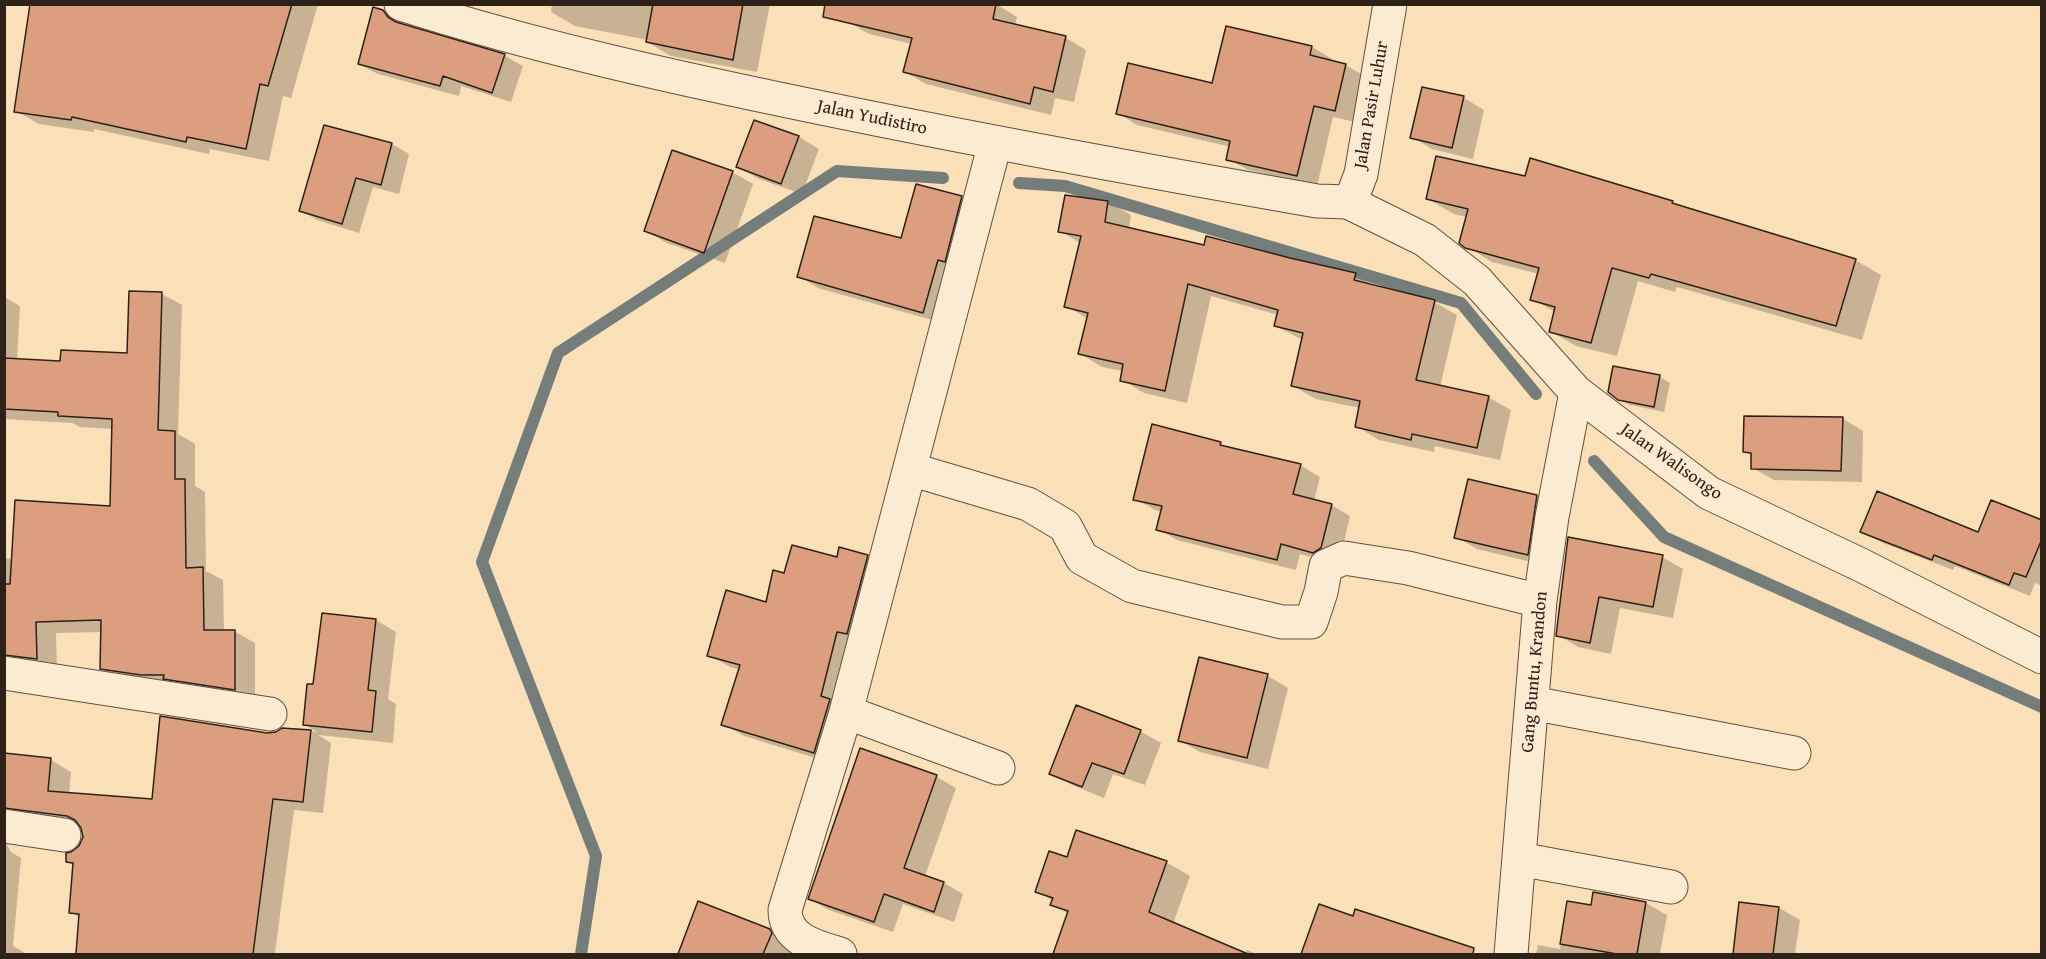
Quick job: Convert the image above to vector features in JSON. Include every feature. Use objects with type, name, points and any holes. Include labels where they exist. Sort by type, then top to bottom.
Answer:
[{"type":"street","name":"Jalan Yudistiro","points":[[401,4],[452,21],[702,83],[995,143],[1317,201],[1348,202]]},
{"type":"street","name":"Jalan Pasir Luhur","points":[[1348,202],[1361,174],[1390,4]]},
{"type":"street","points":[[840,954],[808,944],[796,936],[787,924],[785,910],[846,712],[995,143]]},
{"type":"street","name":"Jalan Walisongo","points":[[1348,202],[1425,240],[1477,281],[1576,392],[1709,493],[1861,565],[2042,657]]},
{"type":"street","name":"Gang Buntu, Krandon","points":[[1511,954],[1540,601],[1552,517],[1576,392]]},
{"type":"street","points":[[910,469],[1028,504],[1065,526],[1082,558],[1132,585],[1282,622],[1311,622],[1321,592],[1326,566],[1344,558],[1408,568],[1540,601]]},
{"type":"street","points":[[4,673],[270,714]]},
{"type":"street","points":[[1532,703],[1794,753]]},
{"type":"street","points":[[846,712],[998,768]]},
{"type":"street","points":[[4,826],[64,835]]},
{"type":"street","points":[[1519,859],[1671,887]]},
{"type":"building","points":[[30,4],[292,4],[268,86],[260,84],[246,149],[187,137],[186,142],[72,117],[71,120],[14,112]]},
{"type":"building","points":[[653,4],[743,4],[733,60],[646,42]]},
{"type":"building","points":[[825,4],[996,4],[993,19],[1066,36],[1053,92],[1034,87],[1030,104],[903,72],[912,38],[823,17]]},
{"type":"building","points":[[373,7],[383,10],[396,22],[505,54],[492,93],[443,76],[440,86],[358,64]]},
{"type":"building","points":[[1226,26],[1312,46],[1310,55],[1346,64],[1335,111],[1314,106],[1297,176],[1226,160],[1230,141],[1116,114],[1128,63],[1212,83]]},
{"type":"building","points":[[1422,87],[1464,96],[1452,148],[1410,138]]},
{"type":"building","points":[[754,120],[799,136],[781,184],[736,167]]},
{"type":"building","points":[[324,125],[392,143],[381,185],[356,178],[342,224],[299,211]]},
{"type":"building","points":[[672,150],[733,171],[704,253],[644,231]]},
{"type":"building","points":[[1436,156],[1525,176],[1530,158],[1856,259],[1836,326],[1651,274],[1649,278],[1612,268],[1591,343],[1549,332],[1555,307],[1530,300],[1539,268],[1465,248],[1459,243],[1468,209],[1426,199]]},
{"type":"building","points":[[916,184],[962,196],[945,262],[938,260],[923,313],[797,277],[814,216],[901,238]]},
{"type":"building","points":[[1065,195],[1108,201],[1105,222],[1204,245],[1206,236],[1356,273],[1354,280],[1435,300],[1416,380],[1489,396],[1477,448],[1412,434],[1411,440],[1355,427],[1360,401],[1291,386],[1303,333],[1274,326],[1278,310],[1188,284],[1165,391],[1120,381],[1123,364],[1078,354],[1088,313],[1064,307],[1081,236],[1058,232]]},
{"type":"building","points":[[129,291],[162,292],[158,430],[175,431],[175,479],[185,479],[186,568],[203,567],[204,630],[235,630],[235,690],[163,679],[164,675],[141,675],[100,669],[101,620],[36,622],[37,659],[4,655],[4,584],[10,584],[15,500],[110,506],[112,419],[58,416],[58,412],[4,409],[4,358],[60,361],[61,350],[127,353]]},
{"type":"building","points":[[1613,366],[1660,375],[1654,407],[1618,400],[1608,392]]},
{"type":"building","points":[[1744,416],[1843,417],[1841,471],[1751,469],[1751,453],[1743,452]]},
{"type":"building","points":[[1152,424],[1221,442],[1220,445],[1301,464],[1293,494],[1332,504],[1321,548],[1313,553],[1281,544],[1277,560],[1156,530],[1162,506],[1133,500]]},
{"type":"building","points":[[1468,479],[1537,495],[1528,555],[1454,538]]},
{"type":"building","points":[[1877,491],[1978,532],[1991,500],[2042,520],[2042,539],[2026,577],[2014,573],[2009,585],[1934,555],[1932,560],[1860,532]]},
{"type":"building","points":[[1568,537],[1663,555],[1653,607],[1599,597],[1590,643],[1556,636]]},
{"type":"building","points":[[792,545],[837,557],[839,547],[868,555],[847,634],[837,632],[821,696],[830,699],[814,753],[721,725],[740,665],[707,656],[726,590],[766,602],[773,570],[784,573]]},
{"type":"building","points":[[322,613],[376,619],[368,690],[376,691],[372,732],[303,725],[307,684],[313,684]]},
{"type":"building","points":[[1199,657],[1268,674],[1247,758],[1178,741]]},
{"type":"building","points":[[1076,705],[1141,730],[1124,774],[1092,763],[1082,787],[1049,774]]},
{"type":"building","points":[[160,716],[267,733],[276,732],[282,728],[311,730],[303,802],[273,799],[253,954],[76,954],[79,914],[69,913],[73,863],[66,862],[66,853],[79,846],[83,837],[81,828],[75,820],[67,816],[4,808],[4,753],[51,758],[48,791],[152,799]]},
{"type":"building","points":[[860,748],[937,775],[904,868],[944,882],[934,912],[884,894],[874,922],[808,899]]},
{"type":"building","points":[[1076,830],[1167,861],[1149,912],[1248,954],[1053,954],[1068,911],[1050,905],[1053,898],[1035,892],[1049,851],[1067,857]]},
{"type":"building","points":[[1593,892],[1646,902],[1637,954],[1617,954],[1560,944],[1567,901],[1591,905]]},
{"type":"building","points":[[698,901],[770,929],[772,933],[763,954],[678,954]]},
{"type":"building","points":[[1739,902],[1779,907],[1773,954],[1733,954]]},
{"type":"building","points":[[1319,904],[1353,916],[1355,909],[1474,948],[1473,954],[1301,954]]},
{"type":"waterway","points":[[581,954],[596,856],[482,562],[558,353],[837,171],[943,178]]},
{"type":"waterway","points":[[1019,183],[1065,186],[1461,303],[1536,394]]},
{"type":"waterway","points":[[1594,461],[1664,537],[2042,707]]}]
